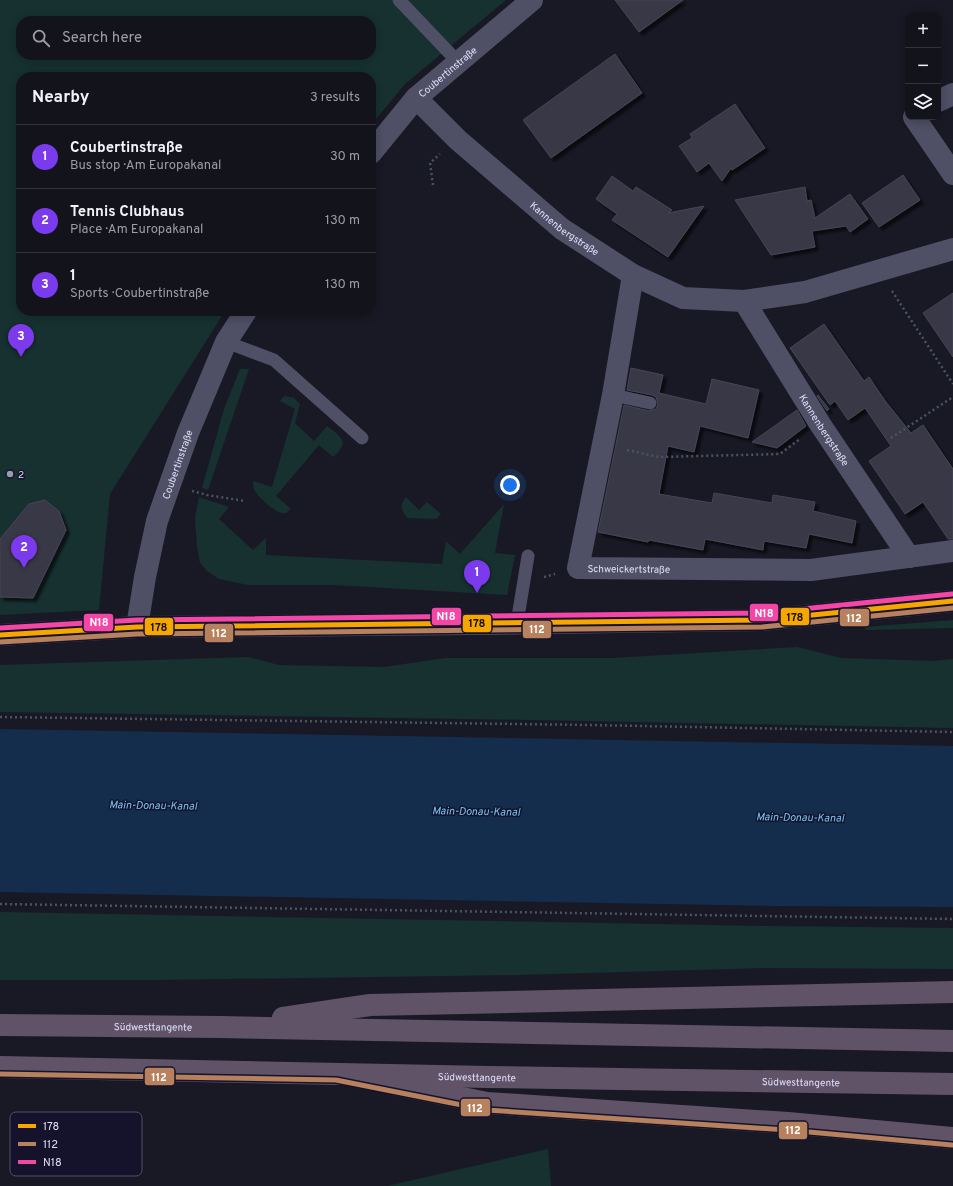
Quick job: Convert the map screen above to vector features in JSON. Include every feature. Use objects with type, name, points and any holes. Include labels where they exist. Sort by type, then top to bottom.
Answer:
[{"type":"highway","points":[[220,1028],[370,1005],[953,992]]},
{"type":"highway","name":"Südwesttangente","points":[[0,1025],[953,1042]]},
{"type":"highway","name":"Südwesttangente","points":[[0,1067],[953,1084]]},
{"type":"highway","points":[[337,1073],[487,1103],[788,1123],[953,1138]]},
{"type":"main road","points":[[0,635],[137,627],[762,620],[953,601]]},
{"type":"street","name":"Coubertinstraße","points":[[376,147],[416,98],[532,0]]},
{"type":"street","points":[[941,100],[953,94]]},
{"type":"street","name":"Kannenbergstraße","points":[[416,98],[458,140],[562,229],[634,275],[683,298],[744,301],[805,292],[953,249]]},
{"type":"street","points":[[916,120],[953,174]]},
{"type":"street","name":"Schweickertstraße","points":[[634,275],[613,395],[578,568],[811,570],[953,551]]},
{"type":"street","name":"Kannenbergstraße","points":[[744,301],[820,424],[909,557]]},
{"type":"street","name":"Coubertinstraße","points":[[137,627],[145,577],[157,521],[188,433],[226,342],[243,316]]},
{"type":"lane","points":[[399,0],[458,62]]},
{"type":"lane","points":[[226,342],[274,360],[362,438]]},
{"type":"lane","points":[[613,395],[650,402]]},
{"type":"lane","points":[[517,623],[528,556]]},
{"type":"path","points":[[433,185],[430,163],[458,140]]},
{"type":"path","points":[[880,271],[953,384]]},
{"type":"path","points":[[891,438],[953,397]]},
{"type":"path","points":[[603,444],[659,457],[780,454],[820,424]]},
{"type":"path","points":[[170,484],[207,495],[245,501]]},
{"type":"path","points":[[524,582],[578,568]]},
{"type":"path","points":[[0,717],[590,725],[953,732]]},
{"type":"path","points":[[0,904],[953,919]]},
{"type":"green space","points":[[0,0],[506,0],[405,84],[376,119],[376,72],[16,72],[16,316],[222,316],[110,494],[99,610],[0,615]]},
{"type":"green space","points":[[240,369],[249,369],[208,490],[202,488],[224,409]]},
{"type":"green space","points":[[286,396],[294,398],[300,404],[295,423],[314,441],[327,426],[338,434],[343,443],[341,449],[333,457],[319,445],[276,496],[291,509],[286,513],[282,513],[273,509],[257,494],[254,489],[253,481],[272,487],[295,409],[280,401]]},
{"type":"green space","points":[[199,497],[229,507],[219,519],[253,550],[266,538],[266,555],[442,564],[446,541],[460,554],[504,504],[495,553],[515,555],[507,595],[334,585],[248,585],[219,579],[207,571],[200,563],[197,547],[195,518]]},
{"type":"green space","points":[[406,497],[419,510],[427,502],[441,514],[436,519],[408,518],[402,508],[402,503]]},
{"type":"green space","points":[[953,620],[953,628],[865,629],[865,627]]},
{"type":"green space","points":[[797,647],[842,658],[933,661],[953,659],[953,728],[0,712],[0,665],[248,657],[279,665],[384,667],[445,658],[612,658]]},
{"type":"green space","points":[[0,912],[953,928],[953,969],[765,968],[518,975],[155,980],[0,980]]},
{"type":"green space","points":[[548,1149],[551,1186],[387,1186]]},
{"type":"water","name":"Main-Donau-Kanal","points":[[0,729],[953,746],[953,907],[774,906],[0,892]]},
{"type":"building","points":[[615,0],[683,0],[639,32]]},
{"type":"building","points":[[615,54],[642,93],[551,158],[523,120]]},
{"type":"building","points":[[735,104],[765,148],[732,170],[731,168],[722,181],[709,163],[697,172],[679,146],[692,138],[690,134]]},
{"type":"building","points":[[903,175],[920,200],[879,227],[862,203]]},
{"type":"building","points":[[612,176],[633,191],[636,187],[672,210],[668,213],[704,206],[668,257],[612,220],[617,214],[596,199]]},
{"type":"building","points":[[805,187],[807,201],[811,200],[815,218],[850,194],[868,219],[850,232],[846,226],[812,231],[815,247],[771,255],[735,200]]},
{"type":"building","points":[[953,293],[953,357],[923,313]]},
{"type":"building","points":[[824,324],[864,381],[869,377],[886,402],[911,433],[923,425],[953,469],[953,539],[948,539],[923,502],[905,514],[869,461],[891,446],[865,408],[848,420],[835,401],[830,405],[790,348]]},
{"type":"building","points":[[631,368],[663,375],[659,393],[706,404],[712,379],[759,390],[748,438],[700,426],[694,452],[668,446],[659,494],[712,503],[714,493],[772,503],[773,495],[815,502],[813,511],[856,521],[852,543],[809,534],[806,548],[764,541],[763,550],[705,539],[703,550],[649,540],[648,542],[598,532],[624,405],[649,411],[656,409],[658,404],[656,397],[652,395],[627,390]]},
{"type":"building","points":[[818,395],[829,409],[827,411],[817,396]]},
{"type":"building","points":[[797,410],[806,426],[777,448],[752,442]]},
{"type":"building","points":[[45,500],[59,511],[66,530],[33,598],[0,597],[0,539],[29,504]]},
{"type":"transit line","name":"N18","points":[[0,628],[137,620],[762,613],[952,594]]},
{"type":"transit line","name":"178","points":[[0,635],[137,627],[762,620],[953,601]]},
{"type":"transit line","name":"112","points":[[0,642],[137,634],[762,627],[953,608]]},
{"type":"transit line","name":"112","points":[[0,1074],[336,1080],[487,1110],[787,1130],[952,1145]]},
{"type":"place","name":"1","points":[[21,357]]},
{"type":"place","name":"2","points":[[10,474]]},
{"type":"place","name":"Tennis Clubhaus","points":[[24,568]]},
{"type":"place","name":"Coubertinstraße","points":[[477,593]]}]
